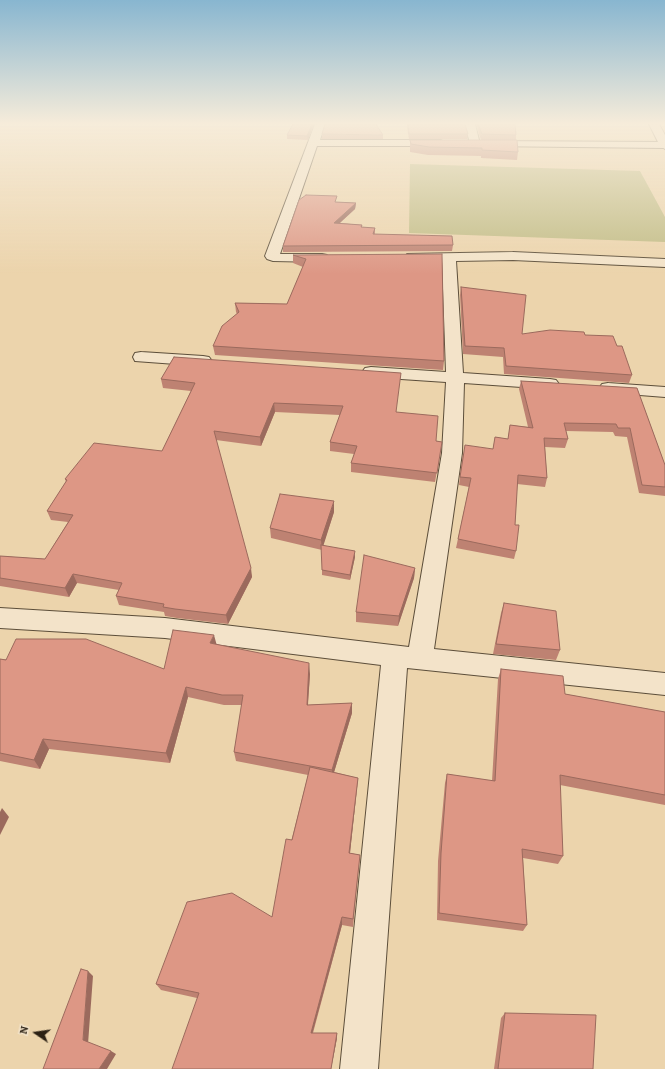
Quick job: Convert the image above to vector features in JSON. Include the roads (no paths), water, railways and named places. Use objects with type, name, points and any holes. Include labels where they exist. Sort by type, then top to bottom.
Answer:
[{"type":"street","points":[[302,174],[272,256],[278,258],[338,258]]},
{"type":"street","points":[[359,1069],[407,657],[451,464],[455,378],[449,256]]},
{"type":"street","points":[[401,257],[513,256],[665,263]]},
{"type":"street","points":[[141,357],[219,362]]},
{"type":"street","points":[[353,371],[564,385]]},
{"type":"street","points":[[595,387],[665,392]]},
{"type":"street","points":[[0,618],[165,628],[407,657],[665,684]]}]
